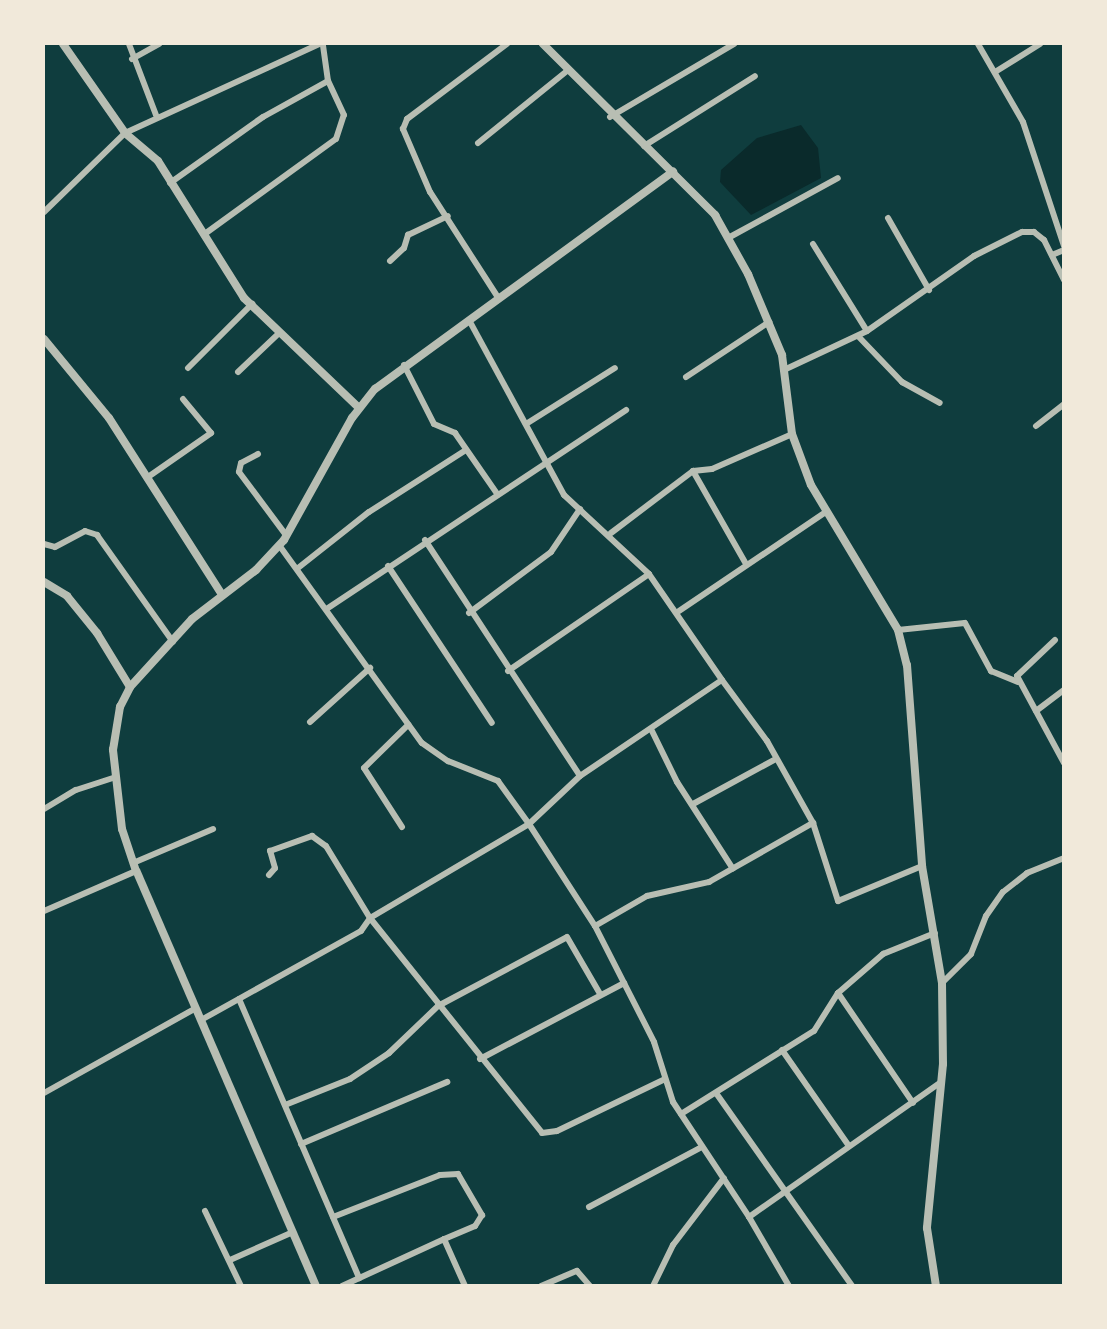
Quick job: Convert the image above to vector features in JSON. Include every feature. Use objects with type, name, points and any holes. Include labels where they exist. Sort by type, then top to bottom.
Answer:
[{"type":"street","points":[[63,44],[125,134],[158,161],[170,183],[252,304],[278,334],[359,408]]},
{"type":"street","points":[[129,44],[132,59],[156,115]]},
{"type":"street","points":[[132,59],[159,44]]},
{"type":"street","points":[[44,212],[125,134],[156,115],[321,44],[328,81],[344,115],[333,145],[206,233]]},
{"type":"street","points":[[499,299],[448,216],[430,192],[403,123],[507,44]]},
{"type":"street","points":[[543,44],[610,117],[673,172],[715,215],[769,322],[786,369],[792,434],[826,512],[898,630],[907,665],[922,866],[942,983],[941,1082],[927,1228],[936,1286]]},
{"type":"street","points":[[610,117],[734,44]]},
{"type":"street","points":[[978,44],[1023,122],[1064,248],[1052,255]]},
{"type":"street","points":[[995,72],[1040,44]]},
{"type":"street","points":[[478,143],[568,70]]},
{"type":"street","points":[[644,146],[755,76]]},
{"type":"street","points":[[170,183],[262,117],[328,81]]},
{"type":"street","points":[[316,1286],[134,867],[122,829],[116,777],[114,728],[130,687],[222,595],[279,545],[359,408],[404,365],[470,322],[673,172]]},
{"type":"street","points":[[728,238],[838,178]]},
{"type":"street","points":[[390,261],[405,248],[408,235],[448,216]]},
{"type":"street","points":[[888,218],[929,290]]},
{"type":"street","points":[[786,369],[867,331],[929,290],[974,256],[1022,232],[1034,232],[1052,255],[1064,280]]},
{"type":"street","points":[[813,244],[867,331]]},
{"type":"street","points":[[189,368],[252,304]]},
{"type":"street","points":[[470,322],[526,424],[545,464],[580,509],[611,533],[679,611],[722,680],[776,759],[813,823],[838,901],[922,866]]},
{"type":"street","points":[[686,377],[769,322]]},
{"type":"street","points":[[238,372],[278,334]]},
{"type":"street","points":[[858,336],[902,382],[940,403]]},
{"type":"street","points":[[44,339],[109,418],[222,595]]},
{"type":"street","points":[[404,365],[434,424],[455,433],[498,495]]},
{"type":"street","points":[[526,424],[615,368]]},
{"type":"street","points":[[148,477],[212,433],[183,399]]},
{"type":"street","points":[[1036,426],[1064,404]]},
{"type":"street","points":[[328,608],[425,540],[498,495],[626,410]]},
{"type":"street","points":[[611,533],[693,471],[712,469],[792,434]]},
{"type":"street","points":[[298,568],[369,512],[466,450]]},
{"type":"street","points":[[258,454],[241,463],[239,472],[286,535]]},
{"type":"street","points":[[693,471],[745,562]]},
{"type":"street","points":[[469,613],[551,552],[580,509]]},
{"type":"street","points":[[679,611],[745,562],[826,512]]},
{"type":"street","points":[[44,544],[55,547],[85,531],[97,535],[173,642]]},
{"type":"street","points":[[425,540],[469,613],[580,776]]},
{"type":"street","points":[[279,545],[328,608],[408,725],[438,756],[498,781],[529,824],[595,926],[654,1042],[664,1079],[681,1114],[749,1217],[789,1286]]},
{"type":"street","points":[[388,566],[492,723]]},
{"type":"street","points":[[508,671],[649,574]]},
{"type":"street","points":[[44,582],[67,596],[90,624],[130,687]]},
{"type":"street","points":[[898,630],[965,623],[991,671],[1018,682]]},
{"type":"street","points":[[1055,640],[1017,676],[1018,682],[1064,763]]},
{"type":"street","points":[[310,722],[370,668]]},
{"type":"street","points":[[201,1020],[362,931],[370,918],[529,824],[580,776],[652,731],[722,680]]},
{"type":"street","points":[[1036,711],[1064,690]]},
{"type":"street","points":[[402,827],[364,768],[408,725]]},
{"type":"street","points":[[652,731],[733,869]]},
{"type":"street","points":[[693,804],[776,759]]},
{"type":"street","points":[[44,809],[76,790],[116,777]]},
{"type":"street","points":[[595,926],[647,896],[699,886],[813,823]]},
{"type":"street","points":[[44,911],[213,829]]},
{"type":"street","points":[[268,875],[275,868],[270,851],[312,836],[326,846],[370,918],[480,1059],[542,1133],[557,1131],[664,1079]]},
{"type":"street","points":[[942,983],[971,954],[986,916],[1003,892],[1027,873],[1064,858]]},
{"type":"street","points":[[681,1114],[814,1031],[838,993],[883,954],[935,933]]},
{"type":"street","points":[[285,1105],[372,1065],[438,1006],[567,937],[600,994]]},
{"type":"street","points":[[480,1059],[624,983]]},
{"type":"street","points":[[838,993],[913,1102]]},
{"type":"street","points":[[239,999],[359,1278]]},
{"type":"street","points":[[44,1093],[196,1008]]},
{"type":"street","points":[[782,1050],[849,1146]]},
{"type":"street","points":[[301,1144],[447,1082]]},
{"type":"street","points":[[749,1217],[941,1082]]},
{"type":"street","points":[[716,1093],[852,1286]]},
{"type":"street","points":[[590,1207],[702,1147]]},
{"type":"street","points":[[333,1217],[440,1175],[458,1174],[482,1215],[475,1226],[342,1286]]},
{"type":"street","points":[[653,1286],[673,1245],[724,1178]]},
{"type":"street","points":[[205,1211],[241,1286]]},
{"type":"street","points":[[230,1260],[292,1232]]},
{"type":"street","points":[[444,1239],[465,1286]]},
{"type":"street","points":[[541,1286],[577,1271],[590,1286]]},
{"type":"water","points":[[801,125],[818,148],[821,178],[751,215],[720,182],[721,170],[757,138]]}]
